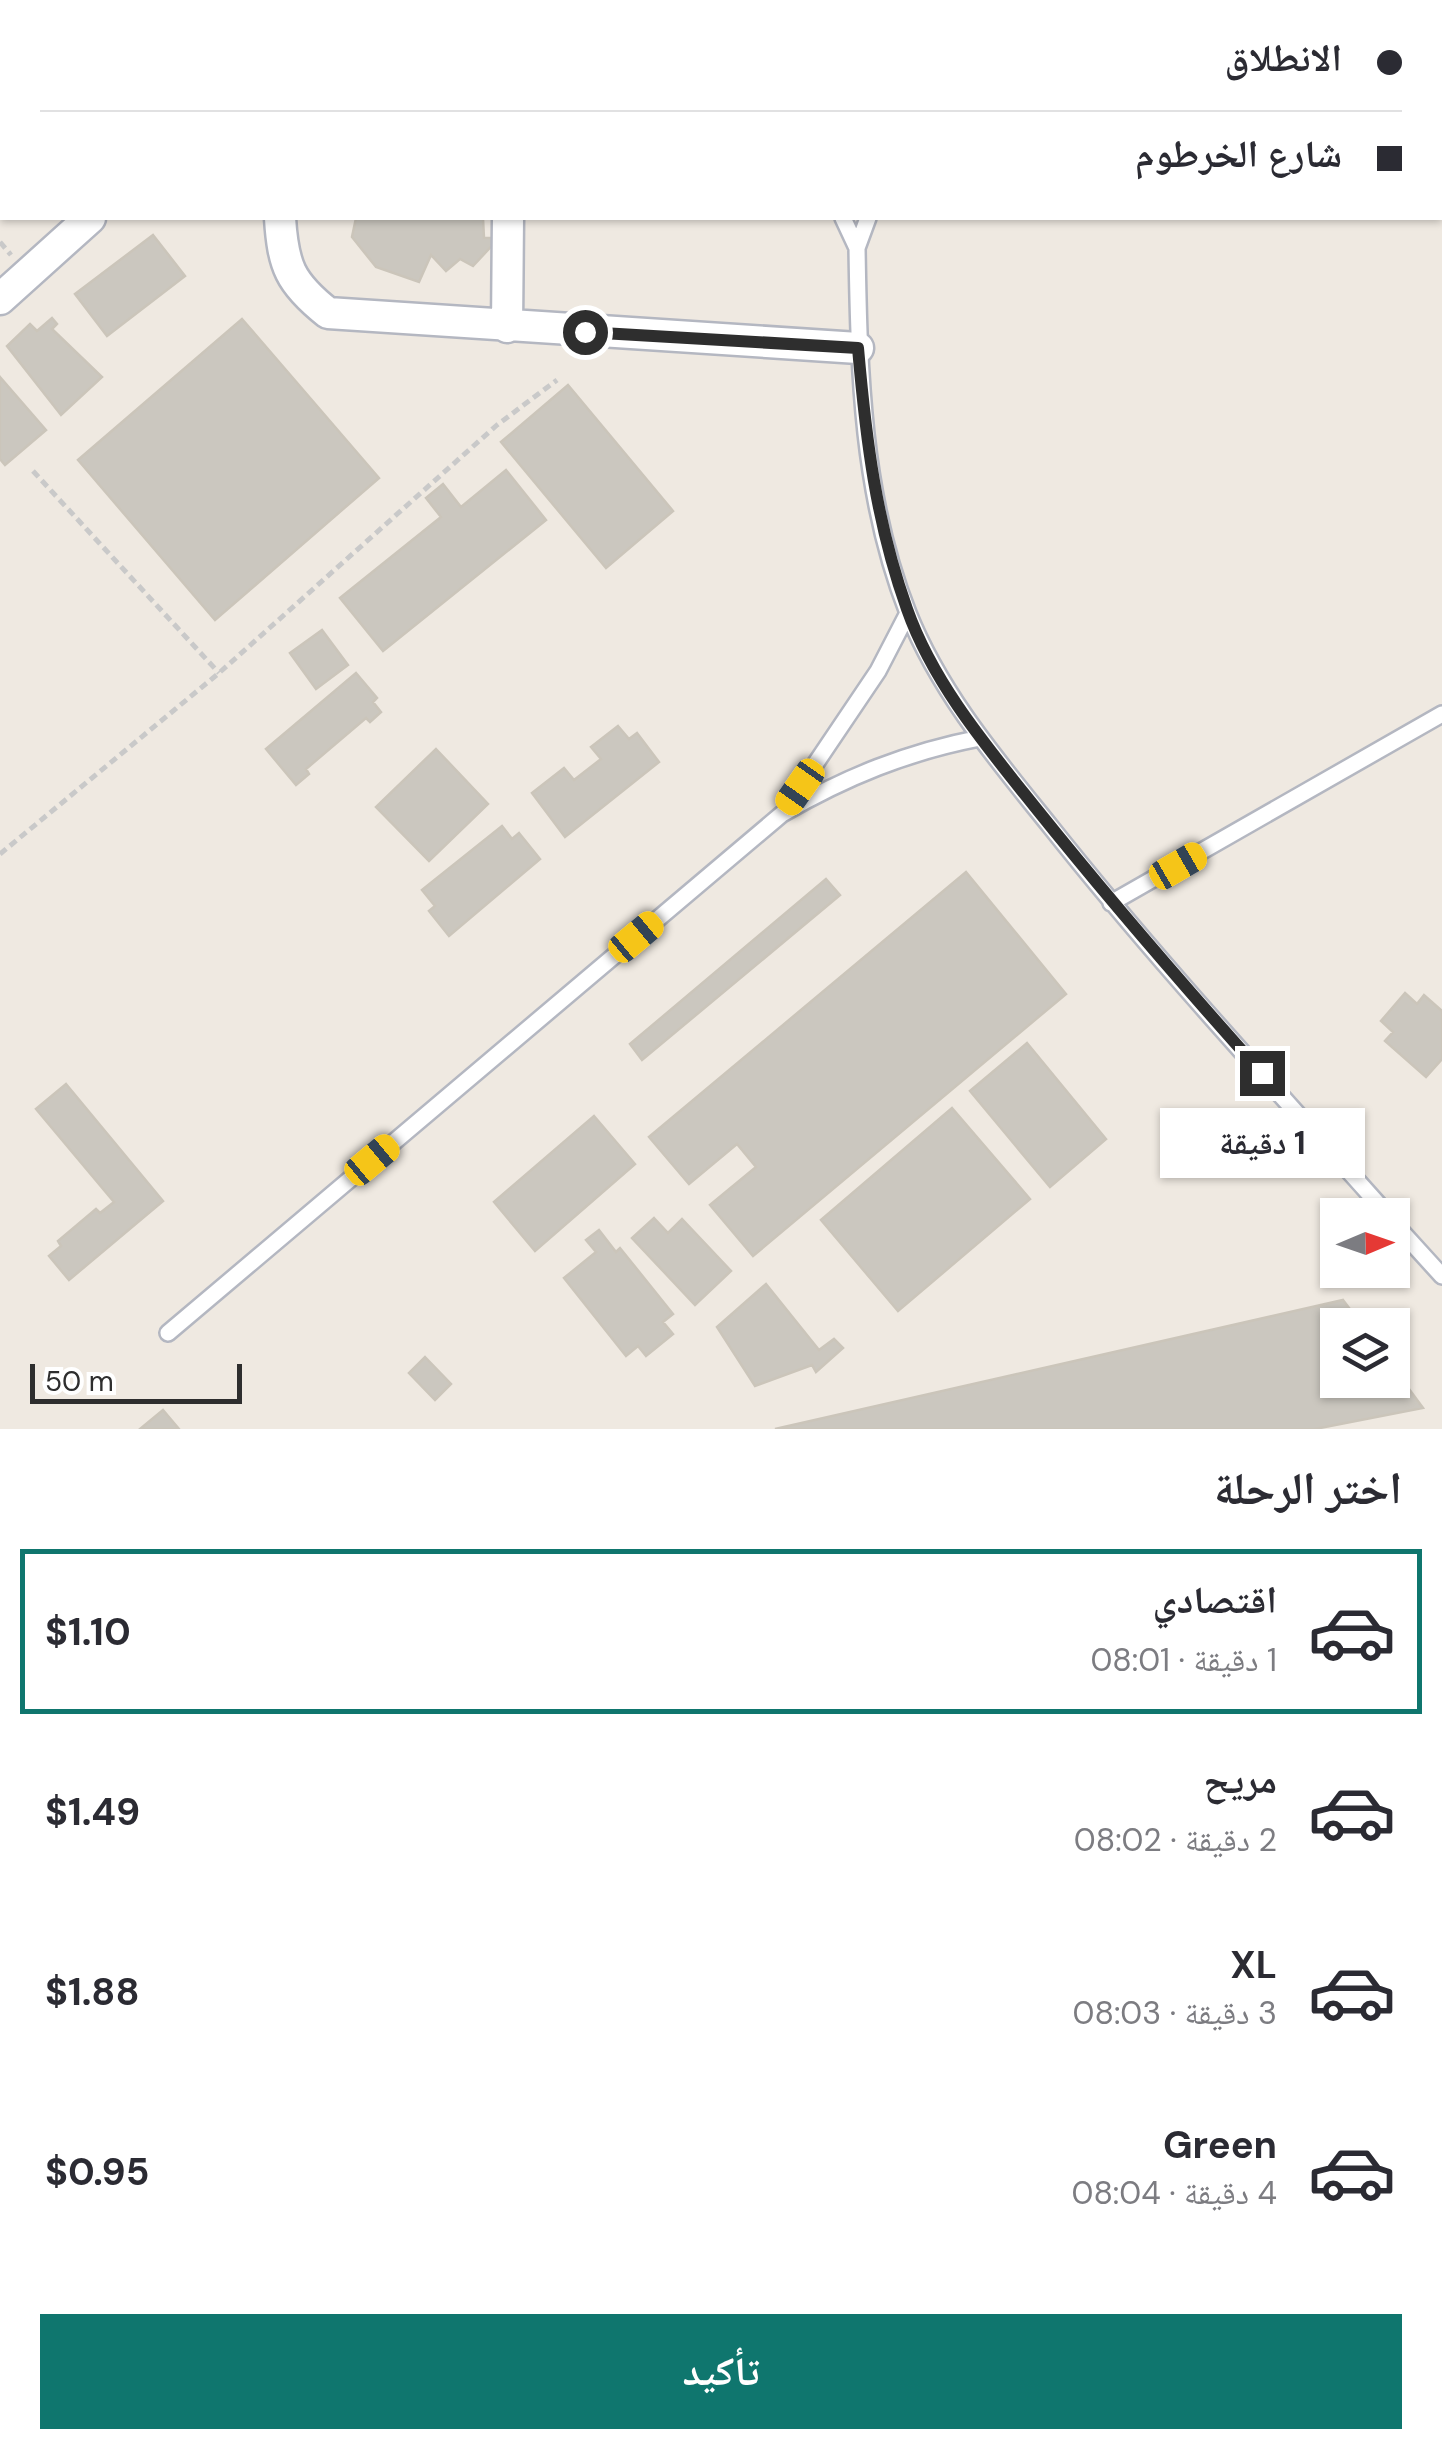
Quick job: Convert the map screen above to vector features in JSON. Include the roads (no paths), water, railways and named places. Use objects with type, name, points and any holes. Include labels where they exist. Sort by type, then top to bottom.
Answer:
[{"type":"street","points":[[0,299],[88,220]]},
{"type":"street","points":[[280,220],[282,253],[298,289],[328,313],[858,348]]},
{"type":"street","points":[[507,327],[508,220]]},
{"type":"lane","points":[[844,220],[857,248]]},
{"type":"lane","points":[[867,220],[857,248],[858,348],[868,462],[908,612],[931,662],[980,738],[1112,903],[1372,1198]]},
{"type":"lane","points":[[782,814],[878,671],[908,612]]},
{"type":"lane","points":[[1112,903],[1442,714]]},
{"type":"lane","points":[[168,1333],[782,814],[880,764],[980,738]]},
{"type":"lane","points":[[1410,1240],[1442,1276]]}]
